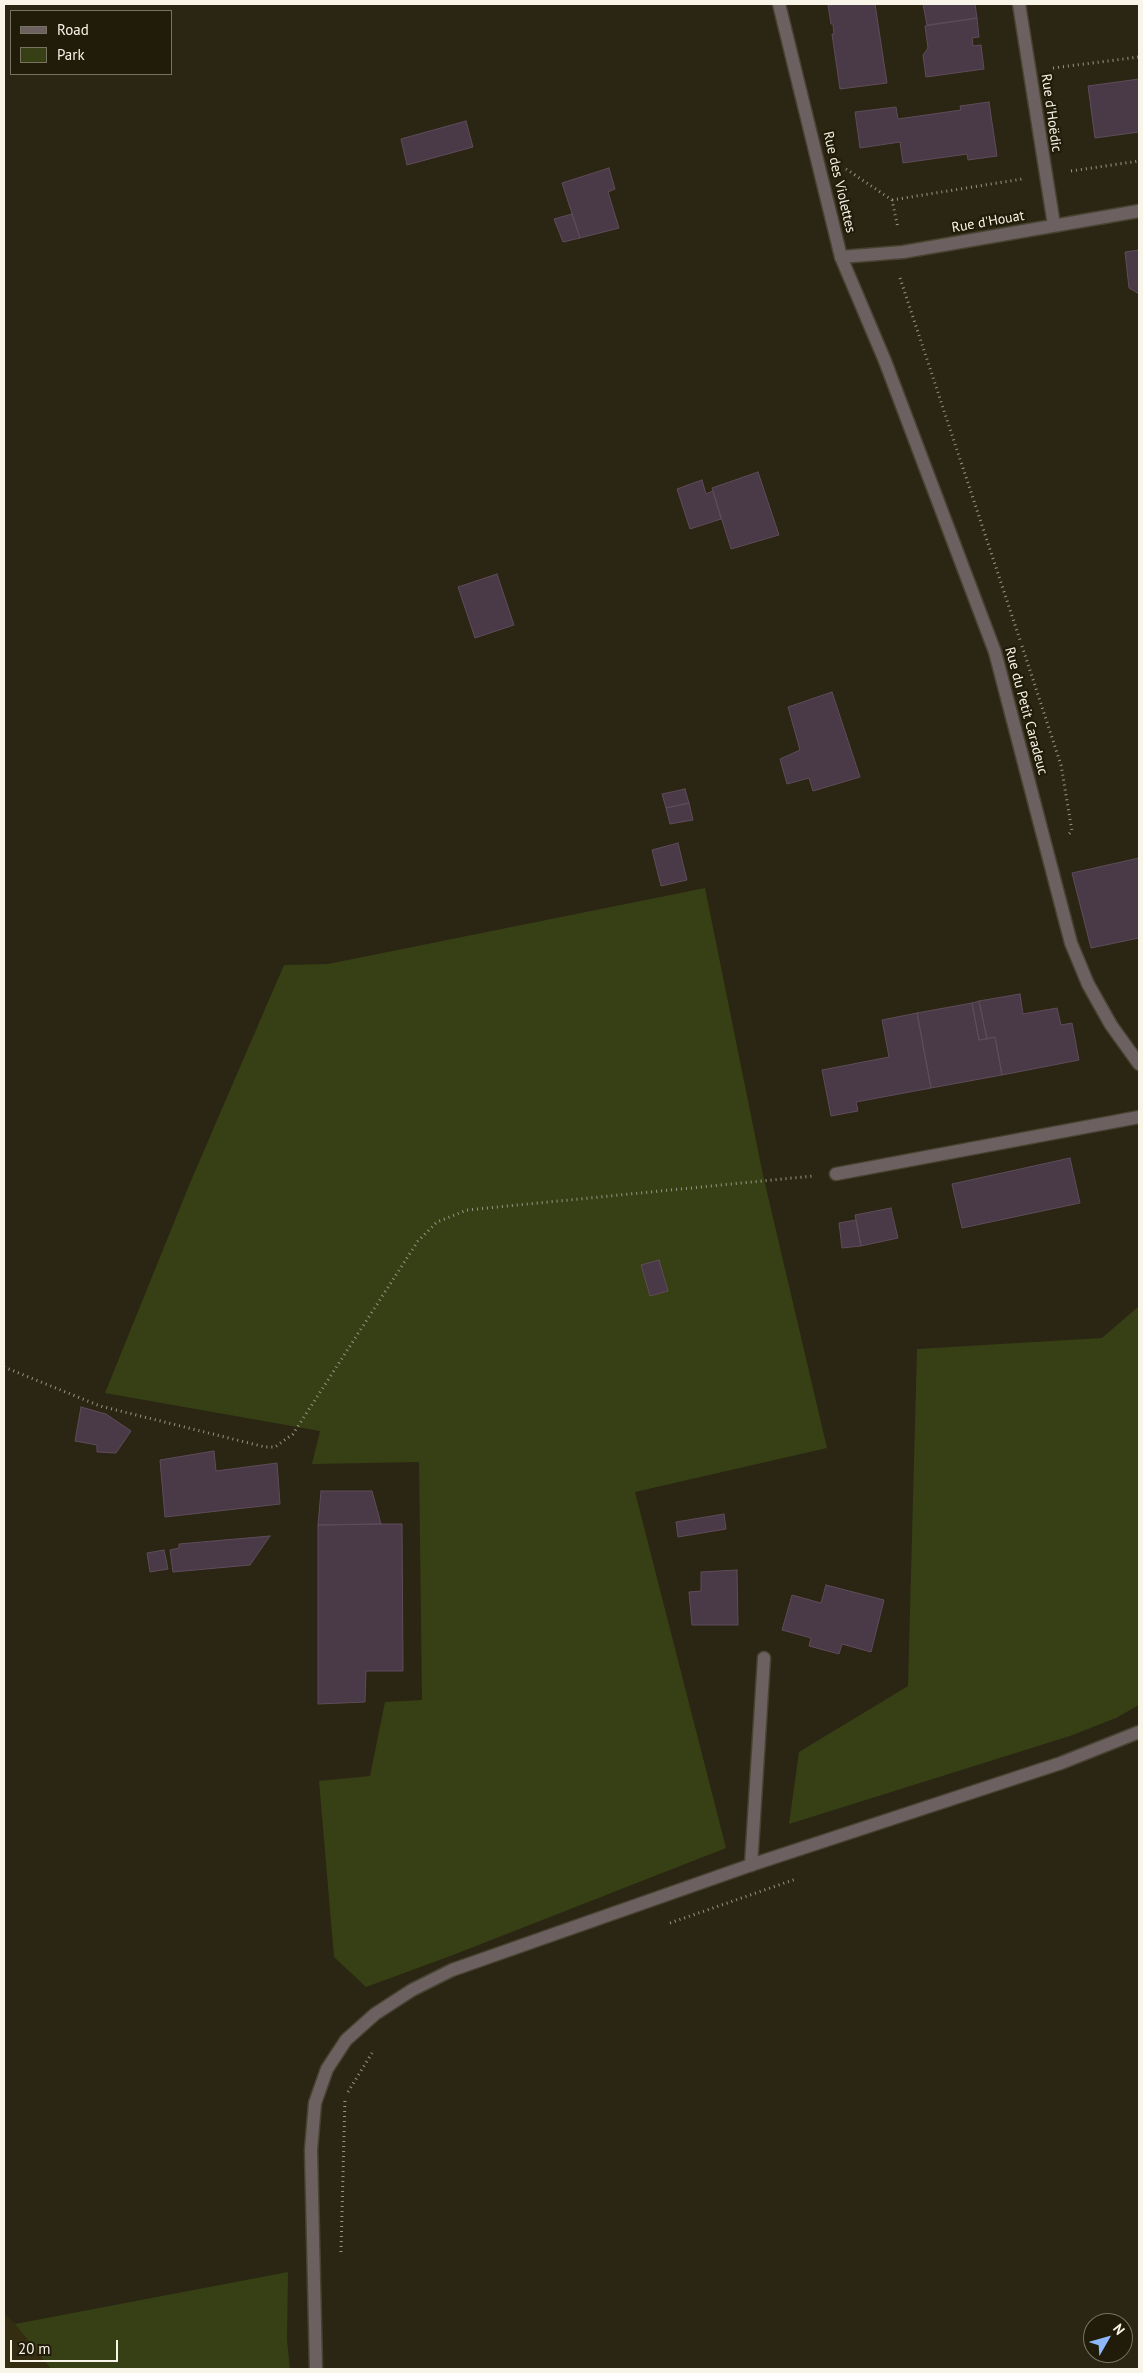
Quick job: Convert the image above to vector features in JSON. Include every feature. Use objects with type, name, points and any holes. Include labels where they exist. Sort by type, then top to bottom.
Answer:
[{"type":"street","name":"Rue des Violettes","points":[[779,4],[815,143],[841,257],[885,361]]},
{"type":"street","name":"Rue d'Hoëdic","points":[[1019,4],[1044,175],[1054,225]]},
{"type":"street","name":"Rue d'Houat","points":[[841,257],[903,252],[1139,211]]},
{"type":"street","name":"Rue du Petit Caradeuc","points":[[885,361],[995,652],[1071,943],[1088,984],[1111,1025],[1139,1064]]},
{"type":"street","points":[[836,1174],[1139,1117]]},
{"type":"street","points":[[751,1865],[764,1658]]},
{"type":"street","points":[[316,2369],[311,2150],[315,2103],[328,2069],[346,2040],[375,2014],[412,1990],[452,1970],[751,1865],[1061,1763],[1139,1732]]},
{"type":"path","points":[[1030,71],[1139,57]]},
{"type":"path","points":[[815,143],[854,176],[892,200],[1139,161]]},
{"type":"path","points":[[892,200],[903,252],[898,272],[1061,765],[1072,831],[1050,860]]},
{"type":"path","points":[[4,1367],[100,1406],[255,1445],[275,1447],[293,1434],[418,1241],[437,1222],[467,1210],[836,1174]]},
{"type":"path","points":[[662,1926],[802,1877]]},
{"type":"path","points":[[341,2253],[345,2097],[373,2052]]},
{"type":"shaded area","points":[[4,2313],[15,2324],[51,2369],[4,2369]]},
{"type":"green space","points":[[705,888],[763,1175],[827,1448],[635,1492],[726,1848],[366,1987],[334,1957],[319,1781],[370,1776],[385,1702],[422,1700],[419,1462],[312,1464],[320,1431],[105,1393],[190,1183],[284,965],[328,964]]},
{"type":"green space","points":[[1139,1306],[1139,1705],[1116,1718],[1070,1736],[789,1824],[799,1752],[908,1686],[917,1349],[1102,1338]]},
{"type":"green space","points":[[288,2272],[287,2340],[290,2369],[51,2369],[15,2324]]},
{"type":"building","points":[[875,4],[887,83],[840,89],[832,34],[834,34],[833,24],[831,24],[828,5]]},
{"type":"building","points":[[923,4],[975,4],[977,18],[927,25]]},
{"type":"building","points":[[977,18],[979,37],[972,38],[973,46],[981,45],[984,69],[926,77],[923,55],[928,48],[925,26]]},
{"type":"building","points":[[1139,79],[1139,132],[1095,138],[1088,86]]},
{"type":"building","points":[[989,102],[997,156],[968,160],[967,154],[903,163],[900,142],[860,148],[855,112],[896,107],[898,119],[961,110],[960,106]]},
{"type":"building","points":[[466,121],[473,147],[407,165],[401,139]]},
{"type":"building","points":[[609,168],[615,189],[608,192],[619,228],[580,238],[562,183]]},
{"type":"building","points":[[572,214],[580,238],[563,242],[554,219]]},
{"type":"building","points":[[1139,250],[1139,294],[1129,288],[1125,252]]},
{"type":"building","points":[[758,472],[779,535],[731,549],[712,488]]},
{"type":"building","points":[[702,480],[706,494],[713,491],[721,519],[690,529],[677,489]]},
{"type":"building","points":[[497,574],[514,625],[475,638],[458,587]]},
{"type":"building","points":[[832,692],[860,777],[813,791],[809,778],[787,784],[780,759],[800,750],[788,707]]},
{"type":"building","points":[[685,789],[689,803],[666,808],[662,794]]},
{"type":"building","points":[[689,803],[693,820],[670,824],[666,808]]},
{"type":"building","points":[[678,843],[687,880],[661,886],[652,850]]},
{"type":"building","points":[[1139,858],[1139,938],[1091,948],[1072,873]]},
{"type":"building","points":[[1020,994],[1023,1014],[1057,1008],[1061,1025],[1072,1023],[1079,1060],[1002,1075],[995,1037],[987,1039],[979,1001]]},
{"type":"building","points":[[979,1001],[987,1039],[979,1040],[972,1003]]},
{"type":"building","points":[[972,1003],[979,1040],[995,1037],[1002,1075],[931,1088],[917,1013]]},
{"type":"building","points":[[917,1013],[931,1088],[856,1102],[858,1111],[831,1116],[822,1070],[889,1057],[882,1020]]},
{"type":"building","points":[[1070,1158],[1080,1203],[962,1228],[952,1184]]},
{"type":"building","points":[[891,1208],[898,1238],[861,1246],[855,1215]]},
{"type":"building","points":[[856,1220],[861,1246],[842,1248],[839,1223]]},
{"type":"building","points":[[659,1260],[668,1291],[650,1296],[641,1265]]},
{"type":"building","points":[[81,1407],[106,1414],[131,1431],[116,1453],[97,1452],[97,1445],[75,1441]]},
{"type":"building","points":[[214,1451],[216,1471],[277,1463],[280,1504],[165,1517],[160,1460]]},
{"type":"building","points":[[321,1491],[372,1491],[381,1524],[318,1525]]},
{"type":"building","points":[[724,1514],[726,1529],[678,1537],[676,1522]]},
{"type":"building","points":[[402,1524],[403,1671],[366,1671],[365,1702],[318,1704],[318,1525]]},
{"type":"building","points":[[270,1536],[250,1565],[173,1572],[170,1550],[179,1548],[179,1544]]},
{"type":"building","points":[[164,1550],[168,1569],[150,1572],[147,1553]]},
{"type":"building","points":[[737,1570],[738,1625],[692,1625],[689,1592],[701,1591],[701,1572]]},
{"type":"building","points":[[826,1585],[884,1600],[871,1652],[842,1644],[839,1654],[809,1646],[811,1638],[782,1630],[792,1595],[821,1603]]}]
